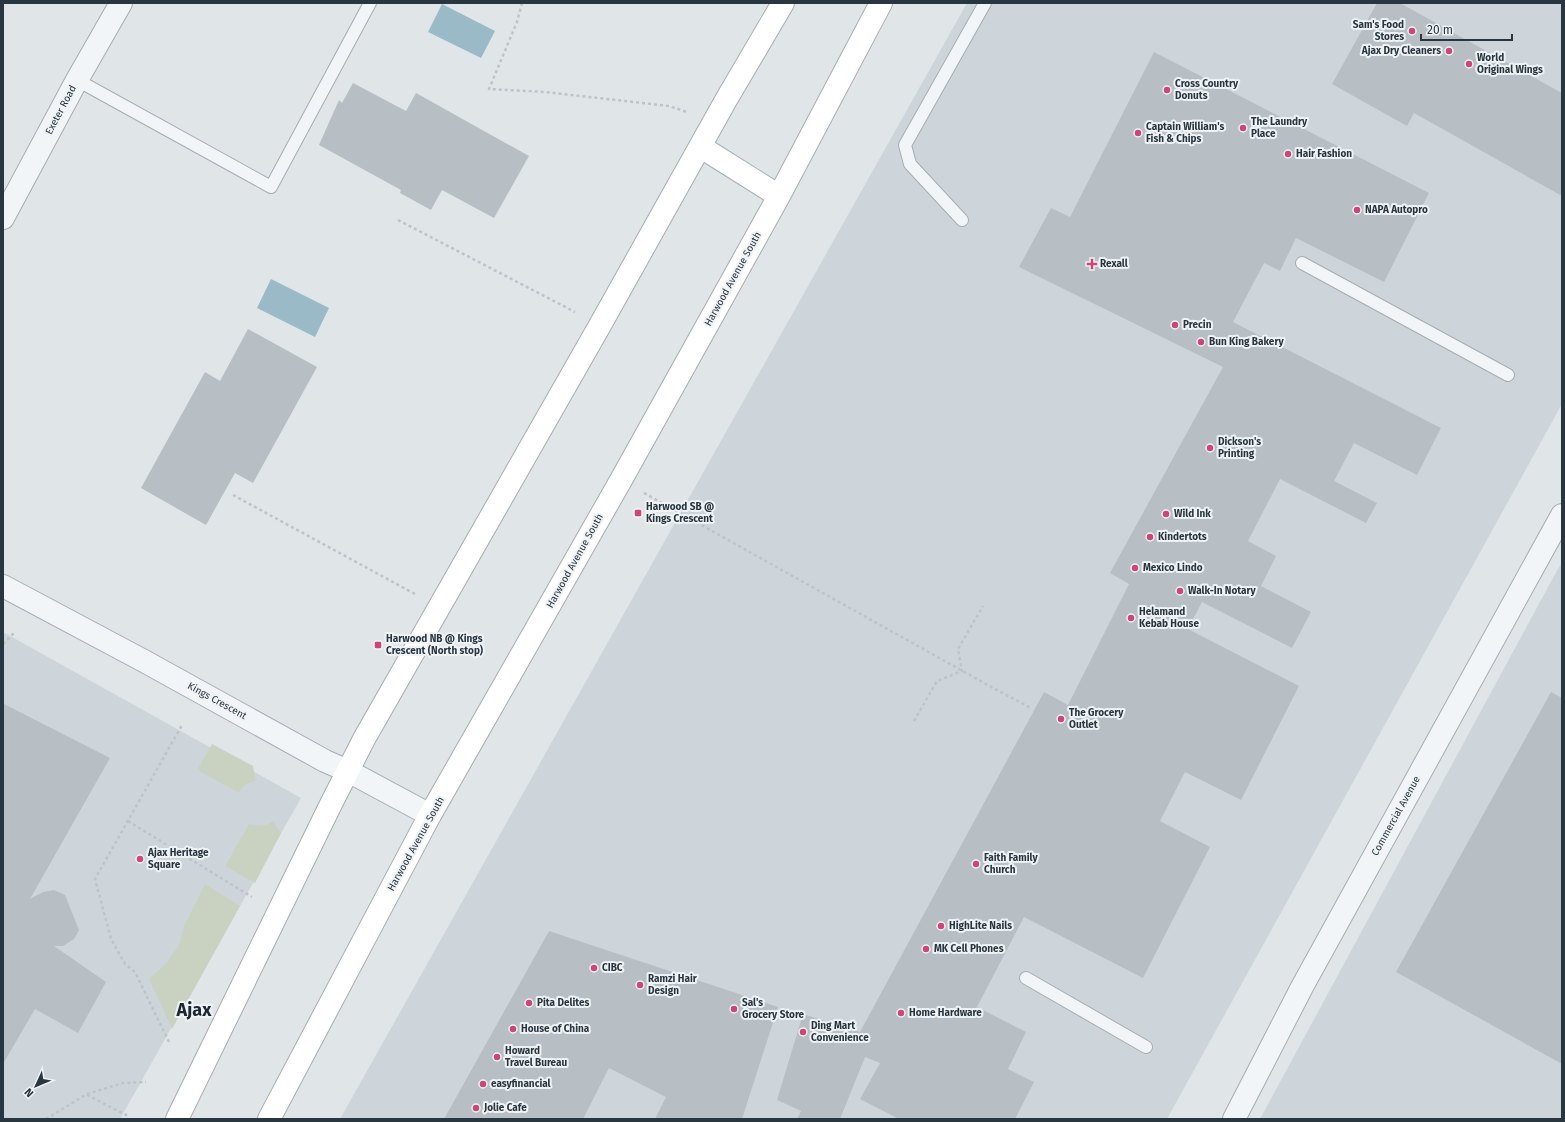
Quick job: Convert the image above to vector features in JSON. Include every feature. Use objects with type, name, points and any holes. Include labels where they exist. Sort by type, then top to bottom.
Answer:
[{"type":"main road","points":[[177,1119],[364,739],[701,147],[726,100],[783,3]]},
{"type":"main road","name":"Harwood Avenue South","points":[[269,1119],[430,816],[621,480],[779,196],[881,3]]},
{"type":"main road","points":[[701,147],[779,196]]},
{"type":"street","name":"Exeter Road","points":[[3,218],[77,80],[121,3]]},
{"type":"street","name":"Commercial Avenue","points":[[1234,1119],[1302,987],[1562,515]]},
{"type":"street","name":"Kings Crescent","points":[[3,586],[151,664],[325,761],[348,771],[430,816]]},
{"type":"lane","points":[[77,80],[271,186],[370,3]]},
{"type":"lane","points":[[962,220],[910,164],[905,145],[985,3]]},
{"type":"lane","points":[[1302,263],[1508,375]]},
{"type":"lane","points":[[1026,978],[1146,1047]]},
{"type":"path","points":[[522,3],[517,22],[490,89],[545,92],[669,106],[687,112]]},
{"type":"path","points":[[398,220],[575,312]]},
{"type":"path","points":[[621,480],[1031,708]]},
{"type":"path","points":[[233,495],[418,595]]},
{"type":"path","points":[[962,671],[958,649],[983,606]]},
{"type":"path","points":[[3,644],[14,633]]},
{"type":"path","points":[[914,721],[937,681],[962,671]]},
{"type":"path","points":[[169,1042],[135,972],[125,964],[111,939],[95,879],[182,725]]},
{"type":"path","points":[[128,821],[252,897]]},
{"type":"path","points":[[46,1119],[87,1094],[123,1083],[146,1082]]},
{"type":"path","points":[[87,1094],[128,1116]]},
{"type":"shaded area","points":[[967,3],[1562,3],[1562,404],[1167,1119],[340,1119]]},
{"type":"shaded area","points":[[1562,562],[1562,1119],[1260,1119],[1554,576]]},
{"type":"shaded area","points":[[3,632],[301,798],[120,1119],[3,1119]]},
{"type":"green space","points":[[212,744],[253,766],[256,781],[246,784],[239,793],[197,770]]},
{"type":"green space","points":[[273,821],[281,833],[255,883],[225,866],[249,824],[261,826]]},
{"type":"green space","points":[[205,884],[240,906],[172,1029],[149,979],[167,962],[179,945],[184,926]]},
{"type":"water","points":[[442,4],[495,31],[481,58],[428,32]]},
{"type":"water","points":[[271,279],[329,308],[315,337],[257,308]]},
{"type":"building","points":[[1377,3],[1400,3],[1562,93],[1562,196],[1414,113],[1407,126],[1332,84]]},
{"type":"building","points":[[1154,52],[1429,193],[1384,282],[1296,238],[1280,271],[1264,263],[1233,322],[1441,428],[1417,475],[1354,443],[1334,481],[1377,503],[1366,523],[1280,479],[1248,541],[1276,556],[1261,586],[1311,612],[1292,648],[1202,602],[1188,629],[1299,686],[1241,800],[1185,772],[1160,821],[1210,847],[1143,978],[1024,917],[977,1007],[1026,1032],[1008,1069],[1034,1082],[1015,1119],[896,1119],[897,1118],[860,1099],[880,1063],[865,1057],[840,1119],[797,1119],[801,1111],[777,1100],[803,1014],[860,1032],[1044,692],[1068,705],[1129,584],[1110,573],[1223,367],[1019,267],[1051,208],[1070,217]]},
{"type":"building","points":[[353,83],[406,111],[416,93],[529,156],[494,218],[442,190],[431,210],[400,193],[401,190],[319,145],[339,100],[342,103]]},
{"type":"building","points":[[248,329],[317,367],[253,483],[235,473],[206,525],[141,488],[205,372],[220,381]]},
{"type":"building","points":[[1551,692],[1562,698],[1562,1064],[1396,972]]},
{"type":"building","points":[[4,704],[110,758],[30,899],[43,892],[54,890],[65,895],[79,930],[74,939],[63,946],[54,946],[106,982],[78,1033],[35,1009],[3,1064]]},
{"type":"building","points":[[549,931],[778,1007],[742,1119],[655,1119],[666,1097],[609,1068],[583,1119],[444,1119]]},
{"type":"place","name":"Sam's Food Stores","points":[[1412,31]]},
{"type":"place","name":"Ajax Dry Cleaners","points":[[1449,51]]},
{"type":"place","name":"World Original Wings","points":[[1469,64]]},
{"type":"place","name":"Cross Country Donuts","points":[[1167,90]]},
{"type":"place","name":"The Laundry Place","points":[[1243,128]]},
{"type":"place","name":"Captain William's Fish & Chips","points":[[1138,133]]},
{"type":"place","name":"Hair Fashion","points":[[1288,154]]},
{"type":"place","name":"NAPA Autopro","points":[[1357,210]]},
{"type":"place","name":"Rexall","points":[[1092,264]]},
{"type":"place","name":"Precin","points":[[1175,325]]},
{"type":"place","name":"Bun King Bakery","points":[[1201,342]]},
{"type":"place","name":"Dickson's Printing","points":[[1210,448]]},
{"type":"place","name":"Harwood SB @ Kings Crescent","points":[[638,513]]},
{"type":"place","name":"Wild Ink","points":[[1166,514]]},
{"type":"place","name":"Kindertots","points":[[1150,537]]},
{"type":"place","name":"Mexico Lindo","points":[[1135,568]]},
{"type":"place","name":"Walk-In Notary","points":[[1180,591]]},
{"type":"place","name":"Helamand Kebab House","points":[[1131,618]]},
{"type":"place","name":"Harwood NB @ Kings Crescent (North stop)","points":[[378,645]]},
{"type":"place","name":"The Grocery Outlet","points":[[1061,719]]},
{"type":"place","name":"Ajax Heritage Square","points":[[140,859]]},
{"type":"place","name":"Faith Family Church","points":[[976,864]]},
{"type":"place","name":"HighLite Nails","points":[[941,926]]},
{"type":"place","name":"MK Cell Phones","points":[[926,949]]},
{"type":"place","name":"CIBC","points":[[594,968]]},
{"type":"place","name":"Ramzi Hair Design","points":[[640,985]]},
{"type":"place","name":"Pita Delites","points":[[529,1003]]},
{"type":"place","name":"Sal's Grocery Store","points":[[734,1009]]},
{"type":"place","name":"Home Hardware","points":[[901,1013]]},
{"type":"place","name":"House of China","points":[[513,1029]]},
{"type":"place","name":"Ding Mart Convenience","points":[[803,1032]]},
{"type":"place","name":"Howard Travel Bureau","points":[[497,1057]]},
{"type":"place","name":"easyfinancial","points":[[483,1084]]},
{"type":"place","name":"Jolie Cafe","points":[[476,1108]]},
{"type":"district","name":"Ajax","points":[[194,1010]]}]
